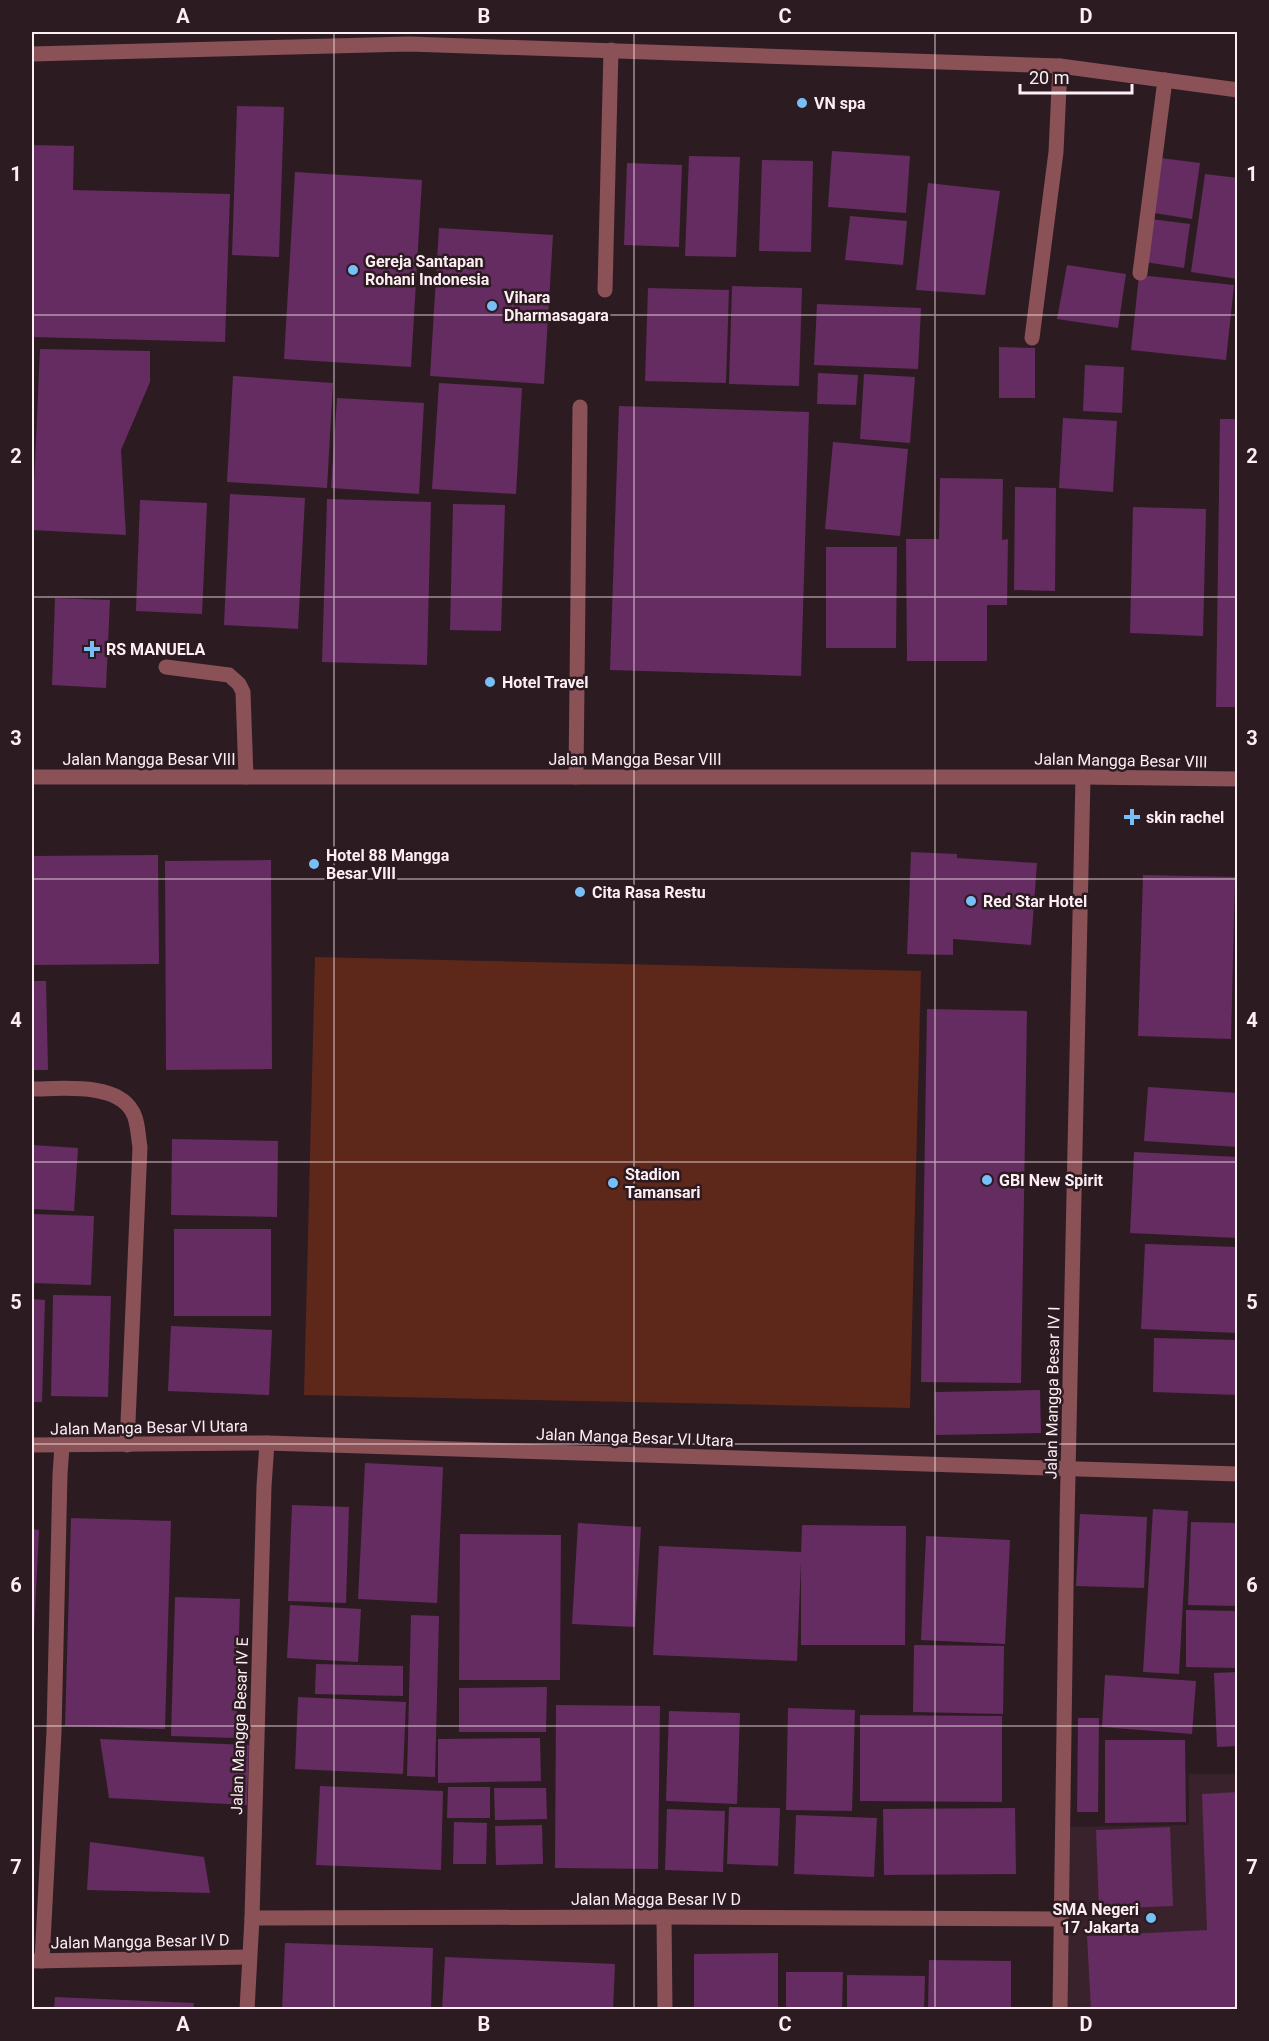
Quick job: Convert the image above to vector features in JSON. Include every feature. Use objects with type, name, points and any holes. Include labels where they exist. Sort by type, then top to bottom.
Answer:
[{"type":"street","points":[[32,54],[409,44],[611,50],[1060,66],[1238,90]]},
{"type":"street","points":[[605,290],[611,50]]},
{"type":"street","points":[[1032,338],[1056,152],[1060,66]]},
{"type":"street","points":[[1140,273],[1165,80]]},
{"type":"street","points":[[576,777],[580,406]]},
{"type":"street","points":[[166,667],[229,675],[239,684],[243,692],[246,777]]},
{"type":"street","name":"Jalan Mangga Besar VIII","points":[[32,777],[1238,779]]},
{"type":"street","name":"Jalan Mangga Besar IV I","points":[[1060,2010],[1068,1469],[1083,777]]},
{"type":"street","points":[[32,1089],[97,1090],[123,1099],[133,1112],[140,1147],[127,1445]]},
{"type":"street","name":"Jalan Manga Besar VI Utara","points":[[32,1446],[267,1443],[1238,1474]]},
{"type":"street","name":"Jalan Mangga Besar IV E","points":[[246,2010],[252,1918],[267,1443]]},
{"type":"street","points":[[37,1961],[54,1732],[62,1446]]},
{"type":"street","points":[[664,1917],[664,2010]]},
{"type":"street","name":"Jalan Magga Besar IV D","points":[[252,1918],[1060,1919]]},
{"type":"street","name":"Jalan Mangga Besar IV D","points":[[37,1961],[248,1957]]},
{"type":"shaded area","name":"Stadion Tamansari","points":[[315,957],[921,971],[910,1408],[304,1395]]},
{"type":"shaded area","name":"SMA Negeri 17 Jakarta","points":[[1189,1774],[1237,1774],[1237,2009],[1067,2009],[1063,1827],[1189,1825]]},
{"type":"building","points":[[237,106],[284,107],[279,257],[232,255]]},
{"type":"building","points":[[32,145],[74,146],[73,190],[230,194],[225,342],[32,337]]},
{"type":"building","points":[[832,151],[910,156],[906,213],[828,207]]},
{"type":"building","points":[[689,156],[740,157],[736,257],[685,256]]},
{"type":"building","points":[[1161,158],[1200,163],[1192,219],[1154,213]]},
{"type":"building","points":[[762,160],[813,161],[811,252],[759,251]]},
{"type":"building","points":[[627,163],[682,165],[679,247],[624,245]]},
{"type":"building","name":"Gereja Santapan Rohani Indonesia","points":[[295,172],[422,180],[411,367],[284,359]]},
{"type":"building","points":[[1205,174],[1238,178],[1238,279],[1191,272]]},
{"type":"building","points":[[928,183],[1000,191],[985,295],[916,290]]},
{"type":"building","points":[[850,216],[907,221],[903,265],[845,260]]},
{"type":"building","points":[[1151,219],[1190,224],[1184,268],[1145,262]]},
{"type":"building","name":"Vihara Dharmasagara","points":[[439,228],[553,235],[544,384],[430,376]]},
{"type":"building","points":[[1067,265],[1126,274],[1118,328],[1057,319]]},
{"type":"building","points":[[1139,275],[1234,285],[1226,360],[1131,350]]},
{"type":"building","points":[[732,286],[802,288],[799,386],[729,384]]},
{"type":"building","points":[[648,288],[729,290],[726,383],[645,381]]},
{"type":"building","points":[[817,304],[921,308],[918,369],[814,365]]},
{"type":"building","points":[[999,347],[1035,348],[1035,398],[999,398]]},
{"type":"building","points":[[40,349],[150,351],[150,382],[121,450],[126,535],[32,530]]},
{"type":"building","points":[[1085,365],[1124,367],[1122,413],[1083,411]]},
{"type":"building","points":[[818,373],[858,375],[856,405],[817,404]]},
{"type":"building","points":[[864,374],[915,377],[910,443],[860,439]]},
{"type":"building","points":[[233,376],[333,383],[327,488],[227,482]]},
{"type":"building","points":[[439,383],[522,388],[516,494],[432,489]]},
{"type":"building","points":[[337,398],[424,403],[419,494],[331,488]]},
{"type":"building","points":[[619,406],[809,412],[801,676],[610,670]]},
{"type":"building","points":[[1063,418],[1117,421],[1113,492],[1059,488]]},
{"type":"building","points":[[1220,419],[1238,419],[1238,707],[1216,707]]},
{"type":"building","points":[[833,442],[908,449],[900,536],[825,529]]},
{"type":"building","points":[[940,478],[1003,479],[1002,540],[1008,539],[1007,605],[987,605],[987,661],[907,661],[906,539],[939,539]]},
{"type":"building","points":[[1015,487],[1056,488],[1055,591],[1014,590]]},
{"type":"building","points":[[230,494],[305,498],[298,629],[224,625]]},
{"type":"building","points":[[327,499],[431,502],[427,665],[322,662]]},
{"type":"building","points":[[140,500],[207,503],[202,614],[136,611]]},
{"type":"building","points":[[453,504],[505,505],[501,631],[450,630]]},
{"type":"building","points":[[1133,507],[1206,509],[1203,636],[1130,633]]},
{"type":"building","points":[[826,547],[897,547],[896,648],[826,648]]},
{"type":"building","points":[[55,598],[110,600],[106,688],[52,685]]},
{"type":"building","name":"Red Star Hotel","points":[[911,852],[957,854],[957,858],[1037,863],[1031,945],[953,939],[953,955],[907,954]]},
{"type":"building","points":[[158,855],[159,964],[32,965],[32,856]]},
{"type":"building","points":[[271,860],[272,1069],[166,1070],[165,861]]},
{"type":"building","points":[[1143,875],[1235,877],[1231,1039],[1138,1036]]},
{"type":"building","points":[[32,981],[46,981],[48,1070],[32,1070]]},
{"type":"building","points":[[927,1009],[1027,1011],[1021,1383],[921,1382]]},
{"type":"building","points":[[1148,1087],[1238,1093],[1238,1147],[1144,1141]]},
{"type":"building","points":[[172,1139],[278,1141],[277,1217],[171,1215]]},
{"type":"building","points":[[32,1145],[78,1148],[74,1211],[32,1209]]},
{"type":"building","points":[[1134,1152],[1238,1157],[1238,1238],[1130,1233]]},
{"type":"building","points":[[32,1214],[94,1216],[91,1285],[32,1283]]},
{"type":"building","points":[[174,1229],[271,1229],[271,1316],[174,1316]]},
{"type":"building","points":[[1145,1244],[1238,1247],[1238,1333],[1141,1329]]},
{"type":"building","points":[[53,1295],[111,1296],[108,1397],[51,1396]]},
{"type":"building","points":[[32,1299],[45,1300],[42,1402],[32,1402]]},
{"type":"building","points":[[171,1326],[272,1330],[269,1395],[168,1391]]},
{"type":"building","points":[[1154,1338],[1238,1340],[1237,1395],[1153,1392]]},
{"type":"building","points":[[1040,1390],[1041,1433],[936,1435],[935,1392]]},
{"type":"building","points":[[365,1463],[443,1467],[437,1603],[358,1599]]},
{"type":"building","points":[[292,1505],[349,1507],[346,1603],[288,1601]]},
{"type":"building","points":[[1153,1509],[1188,1511],[1179,1674],[1143,1672]]},
{"type":"building","points":[[1080,1514],[1147,1517],[1144,1588],[1076,1586]]},
{"type":"building","points":[[71,1518],[171,1521],[165,1729],[65,1726]]},
{"type":"building","points":[[1191,1522],[1238,1523],[1238,1606],[1188,1605]]},
{"type":"building","points":[[578,1523],[641,1527],[635,1627],[572,1624]]},
{"type":"building","points":[[802,1525],[906,1526],[905,1645],[801,1645],[801,1561],[797,1661],[653,1655],[659,1546],[801,1552]]},
{"type":"building","points":[[32,1529],[39,1530],[34,1633],[32,1633]]},
{"type":"building","points":[[460,1534],[561,1535],[560,1680],[459,1680]]},
{"type":"building","points":[[926,1536],[1010,1540],[1005,1644],[921,1640]]},
{"type":"building","points":[[175,1597],[240,1599],[236,1738],[171,1736]]},
{"type":"building","points":[[290,1605],[361,1609],[358,1662],[287,1658]]},
{"type":"building","points":[[1186,1610],[1238,1611],[1238,1668],[1186,1667]]},
{"type":"building","points":[[411,1615],[439,1616],[435,1777],[407,1776]]},
{"type":"building","points":[[914,1645],[1004,1646],[1003,1714],[913,1712]]},
{"type":"building","points":[[316,1664],[403,1666],[403,1696],[315,1694]]},
{"type":"building","points":[[1238,1672],[1238,1746],[1217,1747],[1214,1673]]},
{"type":"building","points":[[1105,1675],[1196,1681],[1192,1734],[1102,1727]]},
{"type":"building","points":[[547,1687],[546,1732],[459,1732],[459,1688]]},
{"type":"building","points":[[298,1697],[406,1702],[403,1774],[295,1769]]},
{"type":"building","points":[[556,1705],[660,1706],[658,1869],[555,1868]]},
{"type":"building","points":[[788,1708],[855,1710],[852,1811],[786,1810]]},
{"type":"building","points":[[669,1711],[740,1713],[737,1804],[666,1801]]},
{"type":"building","points":[[860,1715],[1002,1716],[1002,1802],[860,1801]]},
{"type":"building","points":[[1078,1718],[1099,1718],[1098,1812],[1077,1812]]},
{"type":"building","points":[[540,1738],[541,1781],[438,1783],[438,1739]]},
{"type":"building","points":[[100,1739],[249,1745],[247,1805],[109,1798]]},
{"type":"building","points":[[1105,1740],[1185,1740],[1186,1822],[1105,1823]]},
{"type":"building","points":[[320,1786],[443,1791],[441,1870],[316,1865]]},
{"type":"building","points":[[448,1787],[490,1787],[490,1818],[447,1818]]},
{"type":"building","points":[[494,1788],[546,1788],[547,1819],[495,1820]]},
{"type":"building","points":[[1238,1792],[1238,2010],[1210,2010],[1210,2007],[1091,2010],[1087,1936],[1207,1930],[1202,1794]]},
{"type":"building","points":[[729,1807],[780,1808],[778,1866],[727,1864]]},
{"type":"building","points":[[1015,1808],[1016,1874],[884,1875],[883,1809]]},
{"type":"building","points":[[667,1809],[725,1811],[723,1872],[665,1870]]},
{"type":"building","points":[[796,1815],[877,1818],[874,1877],[794,1874]]},
{"type":"building","points":[[454,1822],[487,1823],[486,1864],[453,1864]]},
{"type":"building","points":[[542,1825],[543,1864],[496,1865],[495,1826]]},
{"type":"building","points":[[1170,1827],[1173,1906],[1099,1909],[1096,1830]]},
{"type":"building","points":[[90,1842],[204,1857],[210,1893],[87,1890]]},
{"type":"building","points":[[285,1943],[433,1948],[431,2010],[282,2010]]},
{"type":"building","points":[[778,1953],[778,2010],[694,2010],[694,1954]]},
{"type":"building","points":[[445,1957],[615,1964],[613,2010],[442,2010]]},
{"type":"building","points":[[929,1960],[1011,1961],[1011,2010],[928,2010]]},
{"type":"building","points":[[786,1972],[843,1972],[842,2010],[786,2010]]},
{"type":"building","points":[[847,1975],[925,1976],[924,2010],[847,2010]]},
{"type":"building","points":[[55,1997],[194,2003],[193,2010],[54,2010]]},
{"type":"place","name":"VN spa","points":[[802,103]]},
{"type":"place","name":"Gereja Santapan Rohani Indonesia","points":[[353,270]]},
{"type":"place","name":"Vihara Dharmasagara","points":[[492,306]]},
{"type":"place","name":"RS MANUELA","points":[[92,649]]},
{"type":"place","name":"Hotel Travel","points":[[490,682]]},
{"type":"place","name":"skin rachel","points":[[1132,817]]},
{"type":"place","name":"Hotel 88 Mangga Besar VIII","points":[[314,864]]},
{"type":"place","name":"Cita Rasa Restu","points":[[580,892]]},
{"type":"place","name":"Red Star Hotel","points":[[971,901]]},
{"type":"place","name":"GBI New Spirit","points":[[987,1180]]},
{"type":"place","name":"Stadion Tamansari","points":[[613,1183]]},
{"type":"place","name":"SMA Negeri 17 Jakarta","points":[[1151,1918]]}]
